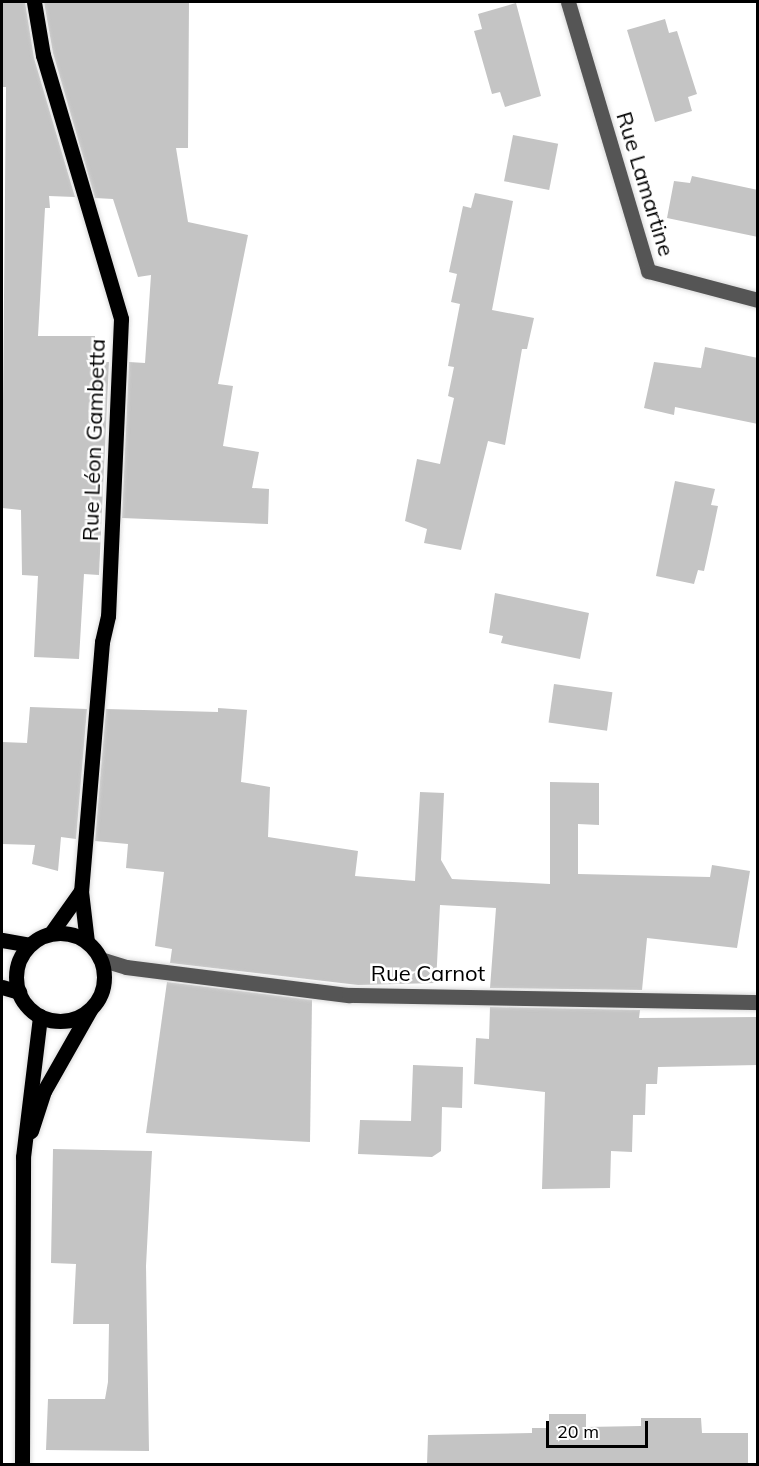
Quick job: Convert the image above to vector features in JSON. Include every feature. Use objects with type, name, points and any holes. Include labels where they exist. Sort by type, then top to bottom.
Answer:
[{"type":"main road","name":"Rue Léon Gambetta","points":[[34,2],[43,55],[120,319],[108,616],[102,642],[81,891],[87,942]]},
{"type":"main road","points":[[19,992],[17,969],[30,945],[51,933],[81,891]]},
{"type":"main road","points":[[23,1157],[44,1091],[104,983],[100,959],[87,942],[75,935],[51,933]]},
{"type":"main road","points":[[2,940],[30,945]]},
{"type":"main road","points":[[2,987],[19,992],[40,1016],[67,1021],[93,1005]]},
{"type":"main road","points":[[22,1464],[23,1157],[40,1016]]},
{"type":"street","name":"Rue Lamartine","points":[[568,2],[648,271],[758,300]]},
{"type":"street","name":"Rue Carnot","points":[[100,959],[126,967],[349,995],[758,1002]]},
{"type":"building","points":[[2,2],[25,2],[34,58],[75,197],[49,196],[50,208],[45,208],[38,336],[95,336],[96,362],[109,362],[99,575],[84,574],[79,659],[34,657],[38,576],[22,575],[21,510],[2,508],[6,87],[2,87]]},
{"type":"building","points":[[44,2],[189,2],[188,148],[176,148],[188,222],[248,235],[218,384],[233,386],[223,446],[259,452],[252,488],[269,489],[268,524],[122,518],[129,362],[145,363],[151,275],[138,277],[113,199],[95,198],[53,53]]},
{"type":"building","points":[[516,3],[541,96],[505,107],[500,92],[492,94],[474,31],[482,29],[478,14]]},
{"type":"building","points":[[665,19],[669,33],[677,31],[697,94],[688,97],[692,111],[655,122],[627,30]]},
{"type":"building","points":[[513,135],[558,144],[549,190],[504,181]]},
{"type":"building","points":[[692,176],[758,190],[758,237],[667,218],[674,181],[690,183]]},
{"type":"building","points":[[475,193],[513,201],[492,310],[534,318],[527,349],[522,349],[505,445],[488,441],[461,550],[424,543],[427,529],[405,521],[417,459],[440,464],[454,398],[448,396],[454,367],[448,366],[460,304],[451,302],[457,274],[449,272],[463,206],[471,208]]},
{"type":"building","points":[[705,347],[758,358],[758,424],[675,407],[674,415],[644,408],[654,362],[701,368]]},
{"type":"building","points":[[675,481],[715,489],[711,505],[718,506],[710,544],[704,571],[698,570],[694,584],[656,576]]},
{"type":"building","points":[[495,593],[589,613],[580,659],[501,643],[503,636],[489,633]]},
{"type":"building","points":[[554,684],[612,692],[607,731],[549,723]]},
{"type":"building","points":[[30,707],[87,709],[76,839],[61,837],[58,871],[32,864],[35,845],[2,844],[2,742],[27,743]]},
{"type":"building","points":[[218,708],[247,710],[241,782],[270,787],[268,837],[358,851],[355,876],[415,881],[420,792],[444,793],[441,860],[452,879],[550,884],[550,782],[599,783],[599,825],[578,824],[578,874],[710,877],[712,865],[750,871],[737,948],[647,938],[642,990],[490,988],[496,908],[440,905],[436,983],[358,985],[170,963],[172,949],[155,946],[164,872],[126,868],[128,844],[95,841],[106,709],[218,712]]},
{"type":"building","points":[[167,982],[312,1000],[310,1142],[146,1133]]},
{"type":"building","points":[[490,1007],[640,1010],[639,1018],[758,1017],[758,1065],[658,1067],[657,1084],[646,1084],[645,1115],[633,1115],[632,1152],[611,1151],[610,1188],[542,1189],[545,1092],[474,1084],[476,1038],[489,1039]]},
{"type":"building","points":[[413,1065],[463,1067],[462,1108],[442,1107],[441,1151],[432,1157],[358,1154],[360,1120],[411,1121]]},
{"type":"building","points":[[53,1149],[152,1151],[146,1266],[149,1451],[46,1450],[48,1399],[105,1399],[108,1382],[109,1324],[73,1324],[76,1264],[51,1263]]},
{"type":"building","points":[[549,1414],[586,1414],[586,1427],[641,1426],[641,1418],[701,1418],[702,1433],[748,1433],[748,1464],[427,1464],[428,1435],[532,1433],[532,1428],[549,1428]]}]
